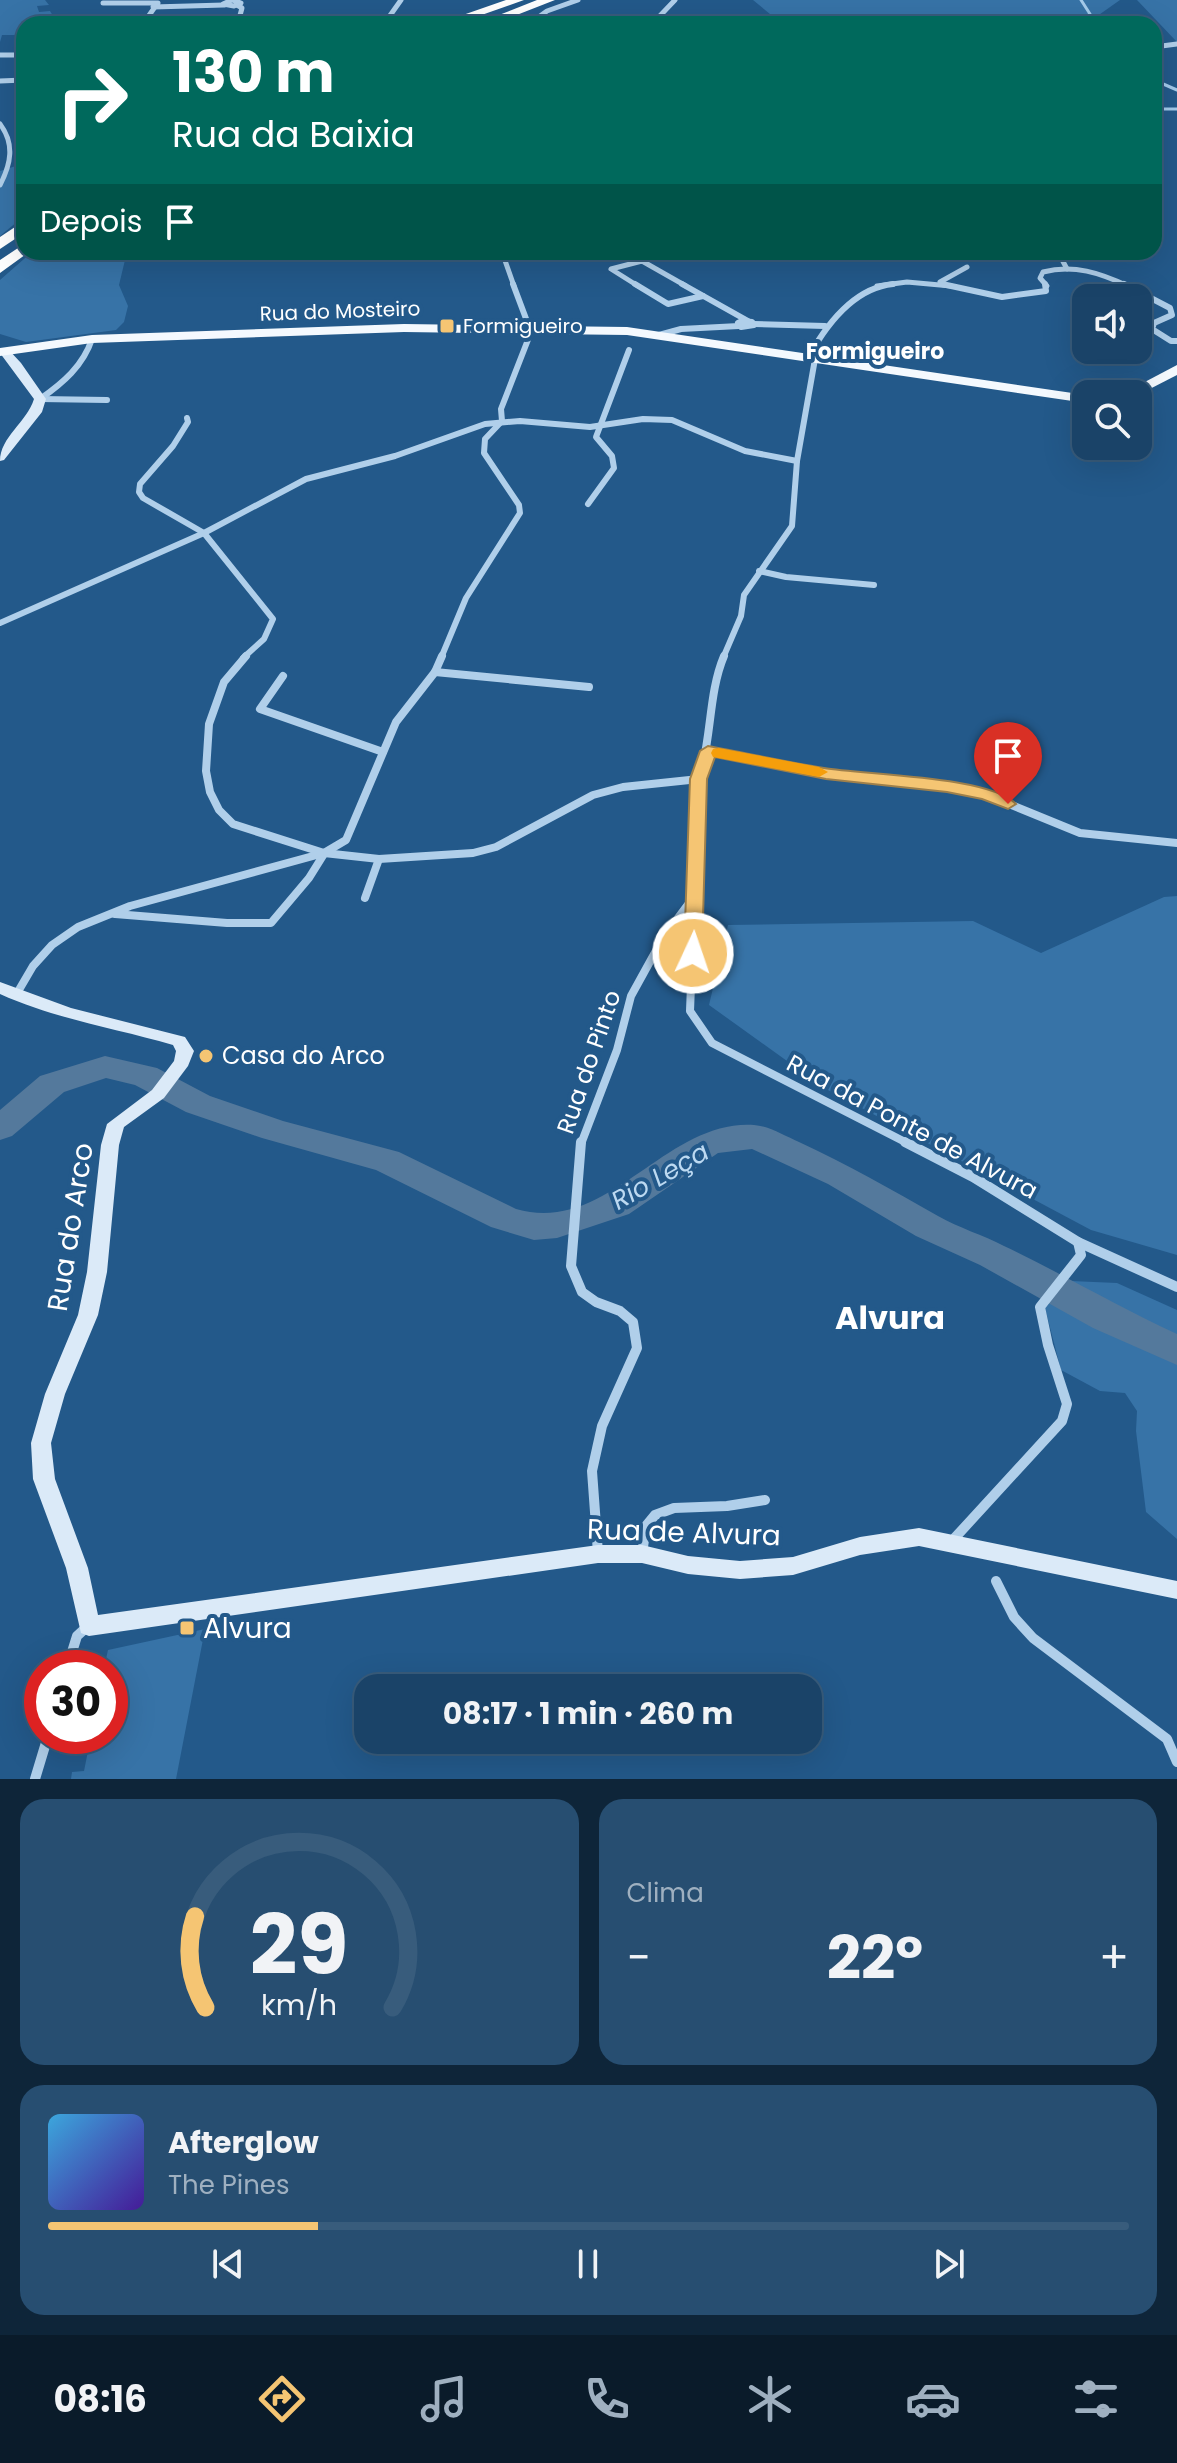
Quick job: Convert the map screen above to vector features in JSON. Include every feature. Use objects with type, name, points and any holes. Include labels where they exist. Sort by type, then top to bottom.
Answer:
[{"type":"highway","points":[[458,16],[493,0]]},
{"type":"highway","points":[[466,16],[518,0]]},
{"type":"highway","points":[[500,16],[549,0]]},
{"type":"highway","points":[[0,268],[16,255]]},
{"type":"main road","name":"Rua do Mosteiro","points":[[1,349],[92,339],[404,328],[530,329],[690,336],[812,358],[1072,397]]},
{"type":"main road","points":[[1152,382],[1177,369]]},
{"type":"street","points":[[103,3],[224,5],[229,0],[242,2]]},
{"type":"street","points":[[540,16],[578,0]]},
{"type":"street","points":[[660,16],[675,0]]},
{"type":"street","points":[[0,124],[8,133],[11,158],[0,185]]},
{"type":"street","points":[[8,991],[52,945],[78,927],[111,914],[324,853],[346,840],[396,722],[435,672],[466,598],[520,513],[519,505],[484,453],[485,439],[502,421],[501,409],[530,329],[505,260]]},
{"type":"street","points":[[1062,260],[1067,269]]},
{"type":"street","points":[[703,296],[668,304],[611,269],[642,261],[751,322]]},
{"type":"street","points":[[939,283],[967,267]]},
{"type":"street","points":[[659,335],[681,329],[690,336],[739,326],[740,321],[825,326],[868,288],[907,282],[939,283],[995,296],[1022,296],[1046,291],[1047,286],[1040,278],[1043,272],[1067,269],[1117,280],[1170,308],[1172,315],[1154,323],[1152,329],[1175,342]]},
{"type":"street","name":"Rua da Ponte de Alvura","points":[[825,326],[812,358],[797,461],[792,526],[744,595],[741,616],[717,672],[708,751],[699,779],[690,1011],[712,1043],[973,1177],[1078,1242],[1177,1287]]},
{"type":"street","points":[[0,457],[36,412],[40,399],[56,389],[74,370],[88,352],[92,339]]},
{"type":"street","points":[[1,349],[17,365],[40,399]]},
{"type":"street","points":[[588,504],[614,468],[612,456],[596,437],[629,350]]},
{"type":"street","points":[[40,399],[107,400]]},
{"type":"street","points":[[187,418],[188,422],[173,446],[140,484],[139,492],[143,498],[204,533],[273,619],[273,625],[263,639],[235,666],[212,709],[207,732],[207,781],[221,816],[233,824],[324,853],[379,859],[473,853],[496,847],[593,795],[623,787],[699,779]]},
{"type":"street","points":[[0,623],[204,533],[306,479],[395,456],[485,424],[502,421],[601,426],[643,419],[672,420],[745,451],[797,461]]},
{"type":"street","points":[[759,571],[786,577],[874,585]]},
{"type":"street","points":[[435,672],[589,687]]},
{"type":"street","points":[[283,676],[260,709],[383,752]]},
{"type":"street","points":[[708,751],[826,773],[947,786],[987,795],[1080,833],[1177,843]]},
{"type":"street","points":[[111,914],[227,923],[271,923],[309,878],[324,853]]},
{"type":"street","points":[[365,898],[379,859]]},
{"type":"street","name":"Rua do Pinto","points":[[598,1554],[592,1471],[602,1426],[637,1348],[633,1322],[620,1311],[596,1302],[582,1292],[571,1266],[581,1139],[594,1114],[617,1050],[631,996],[663,938],[696,894]]},
{"type":"street","name":"Rua do Arco","points":[[8,991],[42,1008],[143,1029],[179,1041],[185,1051],[182,1062],[158,1094],[116,1124],[110,1145],[97,1272],[88,1315],[55,1394],[41,1443],[44,1479],[77,1568],[89,1626]]},
{"type":"street","points":[[950,1543],[1062,1421],[1067,1404],[1048,1345],[1040,1307],[1081,1255],[1078,1242]]},
{"type":"street","points":[[642,1554],[643,1535],[648,1521],[662,1513],[686,1505],[729,1506],[765,1500]]},
{"type":"street","name":"Rua de Alvura","points":[[89,1626],[598,1554],[642,1554],[688,1565],[740,1570],[793,1566],[860,1546],[919,1537],[1177,1590]]},
{"type":"street","points":[[996,1581],[1014,1617],[1033,1638],[1172,1738],[1177,1762]]},
{"type":"street","points":[[73,1650],[77,1636],[89,1626]]},
{"type":"street","points":[[35,1779],[43,1754]]},
{"type":"shaded area","points":[[0,0],[45,0],[49,5],[37,6],[39,12],[50,11],[53,16],[16,16],[16,35],[2,35],[0,42]]},
{"type":"shaded area","points":[[753,0],[1120,0],[1097,16],[772,16]]},
{"type":"shaded area","points":[[1137,0],[1177,0],[1177,42],[1162,26],[1162,16],[1152,16]]},
{"type":"shaded area","points":[[16,166],[16,223],[0,236],[0,171]]},
{"type":"shaded area","points":[[23,260],[125,260],[119,285],[128,306],[124,322],[116,330],[26,342],[0,334],[0,280]]},
{"type":"shaded area","points":[[1177,896],[1177,1255],[1091,1230],[826,1089],[709,1005],[728,925],[973,921],[1041,953],[1164,897]]},
{"type":"shaded area","points":[[1071,1281],[1117,1283],[1177,1310],[1177,1539],[1146,1512],[1136,1431],[1137,1411],[1125,1393],[1100,1391],[1061,1370],[1045,1308]]},
{"type":"shaded area","points":[[205,1629],[176,1779],[71,1779],[72,1772],[84,1771],[87,1754],[128,1754],[128,1650],[108,1650]]},
{"type":"waterway","points":[[1081,0],[1090,14],[1087,16]]},
{"type":"waterway","points":[[1162,83],[1177,90]]},
{"type":"waterway","points":[[1162,109],[1177,109]]},
{"type":"waterway","name":"Rio Leça","points":[[0,1128],[52,1084],[105,1067],[145,1076],[198,1104],[274,1130],[387,1161],[504,1218],[534,1227],[557,1225],[617,1205],[706,1145],[729,1138],[756,1137],[840,1175],[929,1227],[993,1256],[1106,1318],[1177,1350]]},
{"type":"slow traffic","points":[[719,753],[819,772]]},
{"type":"place","name":"Formigueiro","points":[[447,326]]},
{"type":"place","name":"Casa do Arco","points":[[206,1056]]},
{"type":"place","name":"Alvura","points":[[187,1628]]},
{"type":"district","name":"Formigueiro","points":[[875,351]]},
{"type":"district","name":"Alvura","points":[[890,1318]]},
{"type":"route","points":[[693,953],[699,779],[708,751],[826,773],[947,786],[987,795],[1008,804]]}]
